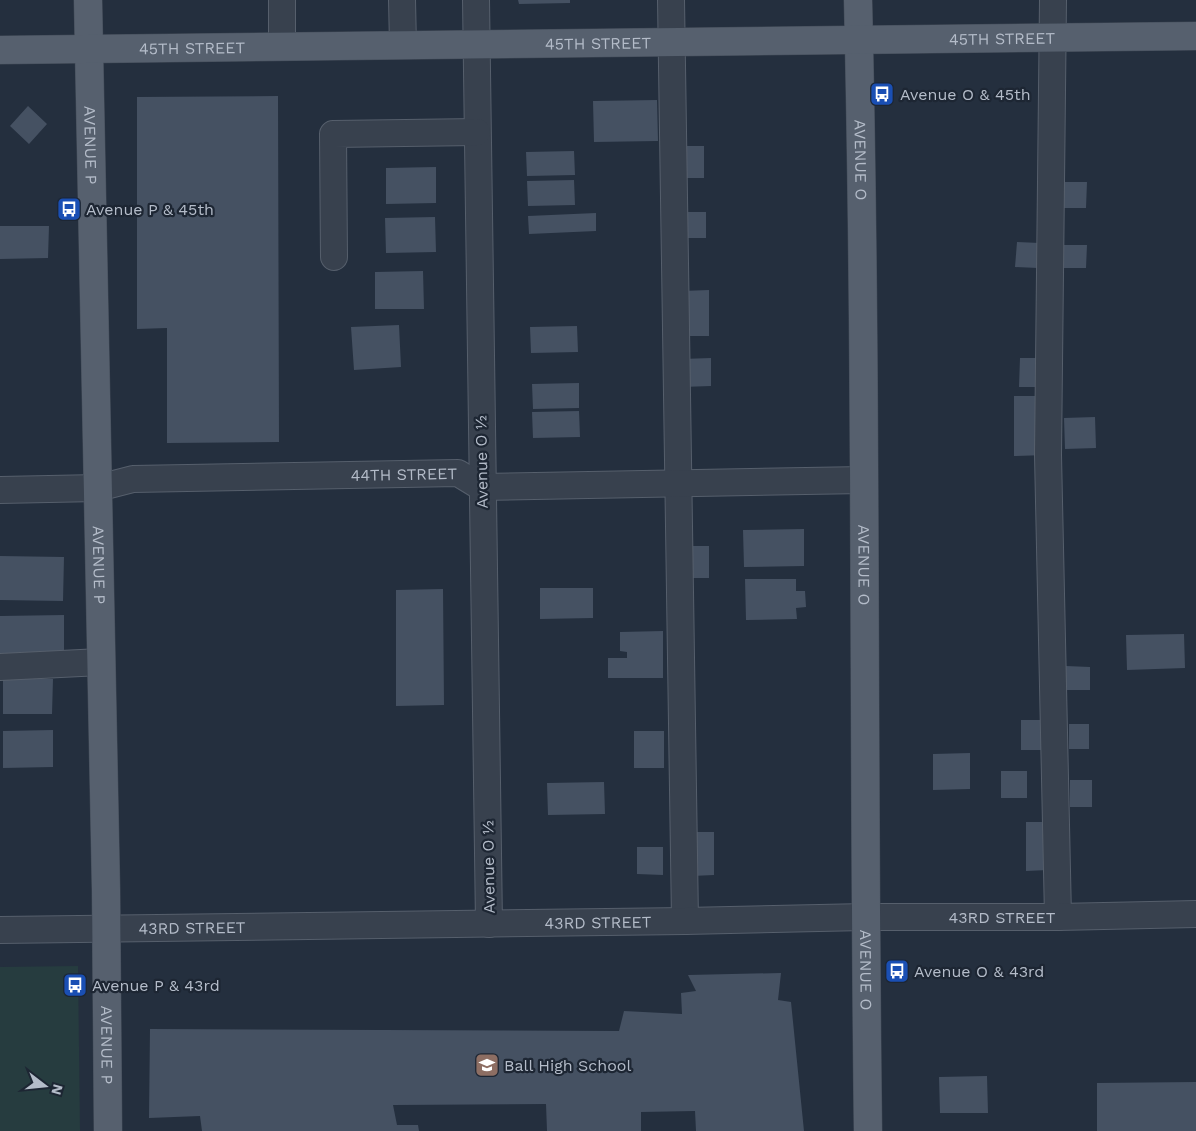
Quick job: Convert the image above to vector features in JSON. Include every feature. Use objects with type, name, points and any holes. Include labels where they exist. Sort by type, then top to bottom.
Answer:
[{"type":"main road","name":"AVENUE P","points":[[88,0],[102,662],[108,1131]]},
{"type":"main road","name":"AVENUE O","points":[[858,0],[864,480],[865,917],[868,1131]]},
{"type":"main road","name":"45TH STREET","points":[[0,50],[1196,36]]},
{"type":"street","points":[[282,0],[282,47]]},
{"type":"street","points":[[402,0],[403,45]]},
{"type":"street","name":"Avenue O ½","points":[[476,0],[489,924]]},
{"type":"street","points":[[671,0],[685,921]]},
{"type":"street","points":[[1053,0],[1048,455],[1058,917]]},
{"type":"street","points":[[334,257],[333,134],[477,132]]},
{"type":"street","name":"44TH STREET","points":[[0,490],[98,488],[133,479],[458,473],[482,487]]},
{"type":"street","points":[[482,487],[864,480]]},
{"type":"street","points":[[0,667],[102,662]]},
{"type":"street","name":"43RD STREET","points":[[0,930],[1196,914]]},
{"type":"green space","points":[[78,966],[80,1131],[0,1131],[0,967]]},
{"type":"building","points":[[518,0],[570,0],[570,3],[519,4]]},
{"type":"building","points":[[278,96],[279,442],[167,443],[167,328],[137,329],[137,97]]},
{"type":"building","points":[[657,100],[658,141],[594,142],[593,101]]},
{"type":"building","points":[[28,106],[47,124],[29,144],[10,126]]},
{"type":"building","points":[[680,146],[704,146],[704,178],[680,178]]},
{"type":"building","points":[[574,151],[575,175],[527,176],[526,152]]},
{"type":"building","points":[[436,167],[436,203],[386,204],[386,168]]},
{"type":"building","points":[[574,180],[575,205],[528,206],[527,181]]},
{"type":"building","points":[[1062,182],[1087,182],[1086,208],[1062,208]]},
{"type":"building","points":[[681,212],[706,212],[706,238],[681,238]]},
{"type":"building","points":[[596,213],[596,231],[529,234],[528,216]]},
{"type":"building","points":[[435,217],[436,252],[386,253],[385,218]]},
{"type":"building","points":[[0,226],[49,226],[48,258],[0,259]]},
{"type":"building","points":[[1017,242],[1040,243],[1038,268],[1015,267]]},
{"type":"building","points":[[1063,245],[1087,245],[1086,268],[1063,268]]},
{"type":"building","points":[[423,271],[424,309],[375,309],[375,272]]},
{"type":"building","points":[[709,290],[709,336],[682,336],[682,291]]},
{"type":"building","points":[[399,325],[401,367],[354,370],[351,327]]},
{"type":"building","points":[[577,326],[578,352],[531,353],[530,327]]},
{"type":"building","points":[[711,358],[711,386],[682,387],[682,359]]},
{"type":"building","points":[[1020,358],[1044,358],[1045,387],[1019,387]]},
{"type":"building","points":[[579,383],[579,408],[533,409],[532,384]]},
{"type":"building","points":[[1014,396],[1046,396],[1046,455],[1014,456]]},
{"type":"building","points":[[579,411],[580,437],[533,438],[532,412]]},
{"type":"building","points":[[1095,417],[1096,448],[1065,449],[1064,418]]},
{"type":"building","points":[[804,529],[804,566],[744,567],[743,530]]},
{"type":"building","points":[[685,546],[709,546],[709,578],[685,578]]},
{"type":"building","points":[[0,556],[64,557],[63,601],[0,600]]},
{"type":"building","points":[[745,579],[796,579],[796,591],[805,591],[806,607],[796,608],[797,619],[746,620]]},
{"type":"building","points":[[540,588],[593,588],[593,618],[540,619]]},
{"type":"building","points":[[443,589],[444,705],[396,706],[396,590]]},
{"type":"building","points":[[64,615],[64,658],[0,659],[0,616]]},
{"type":"building","points":[[663,631],[663,678],[608,678],[608,658],[627,658],[627,652],[620,651],[620,632]]},
{"type":"building","points":[[1184,634],[1185,668],[1127,670],[1126,635]]},
{"type":"building","points":[[1066,666],[1090,667],[1090,690],[1066,690]]},
{"type":"building","points":[[3,678],[53,679],[52,714],[3,714]]},
{"type":"building","points":[[1021,720],[1045,720],[1045,750],[1021,750]]},
{"type":"building","points":[[1069,724],[1089,724],[1089,749],[1069,749]]},
{"type":"building","points":[[53,730],[53,767],[3,768],[3,731]]},
{"type":"building","points":[[634,731],[664,731],[664,768],[634,768]]},
{"type":"building","points":[[970,753],[970,789],[933,790],[933,754]]},
{"type":"building","points":[[1001,771],[1027,771],[1027,798],[1001,798]]},
{"type":"building","points":[[1070,780],[1092,780],[1092,807],[1070,807]]},
{"type":"building","points":[[604,782],[605,814],[548,815],[547,783]]},
{"type":"building","points":[[1026,822],[1047,822],[1048,870],[1026,871]]},
{"type":"building","points":[[692,832],[714,832],[714,875],[692,876]]},
{"type":"building","points":[[637,847],[663,847],[663,875],[637,874]]},
{"type":"building","name":"Ball High School","points":[[781,973],[778,1000],[791,1002],[804,1131],[696,1131],[695,1111],[641,1112],[641,1131],[547,1131],[546,1104],[393,1105],[397,1125],[418,1125],[419,1131],[202,1131],[200,1116],[149,1118],[150,1029],[619,1031],[624,1011],[682,1014],[681,993],[696,991],[688,975]]},
{"type":"building","points":[[987,1076],[988,1113],[940,1113],[939,1077]]},
{"type":"building","points":[[1196,1082],[1196,1131],[1097,1131],[1097,1083]]},
{"type":"place","name":"Avenue O & 45th","points":[[882,94]]},
{"type":"place","name":"Avenue P & 45th","points":[[69,209]]},
{"type":"place","name":"Avenue O & 43rd","points":[[897,971]]},
{"type":"place","name":"Avenue P & 43rd","points":[[75,985]]},
{"type":"place","name":"Ball High School","points":[[487,1065]]}]
